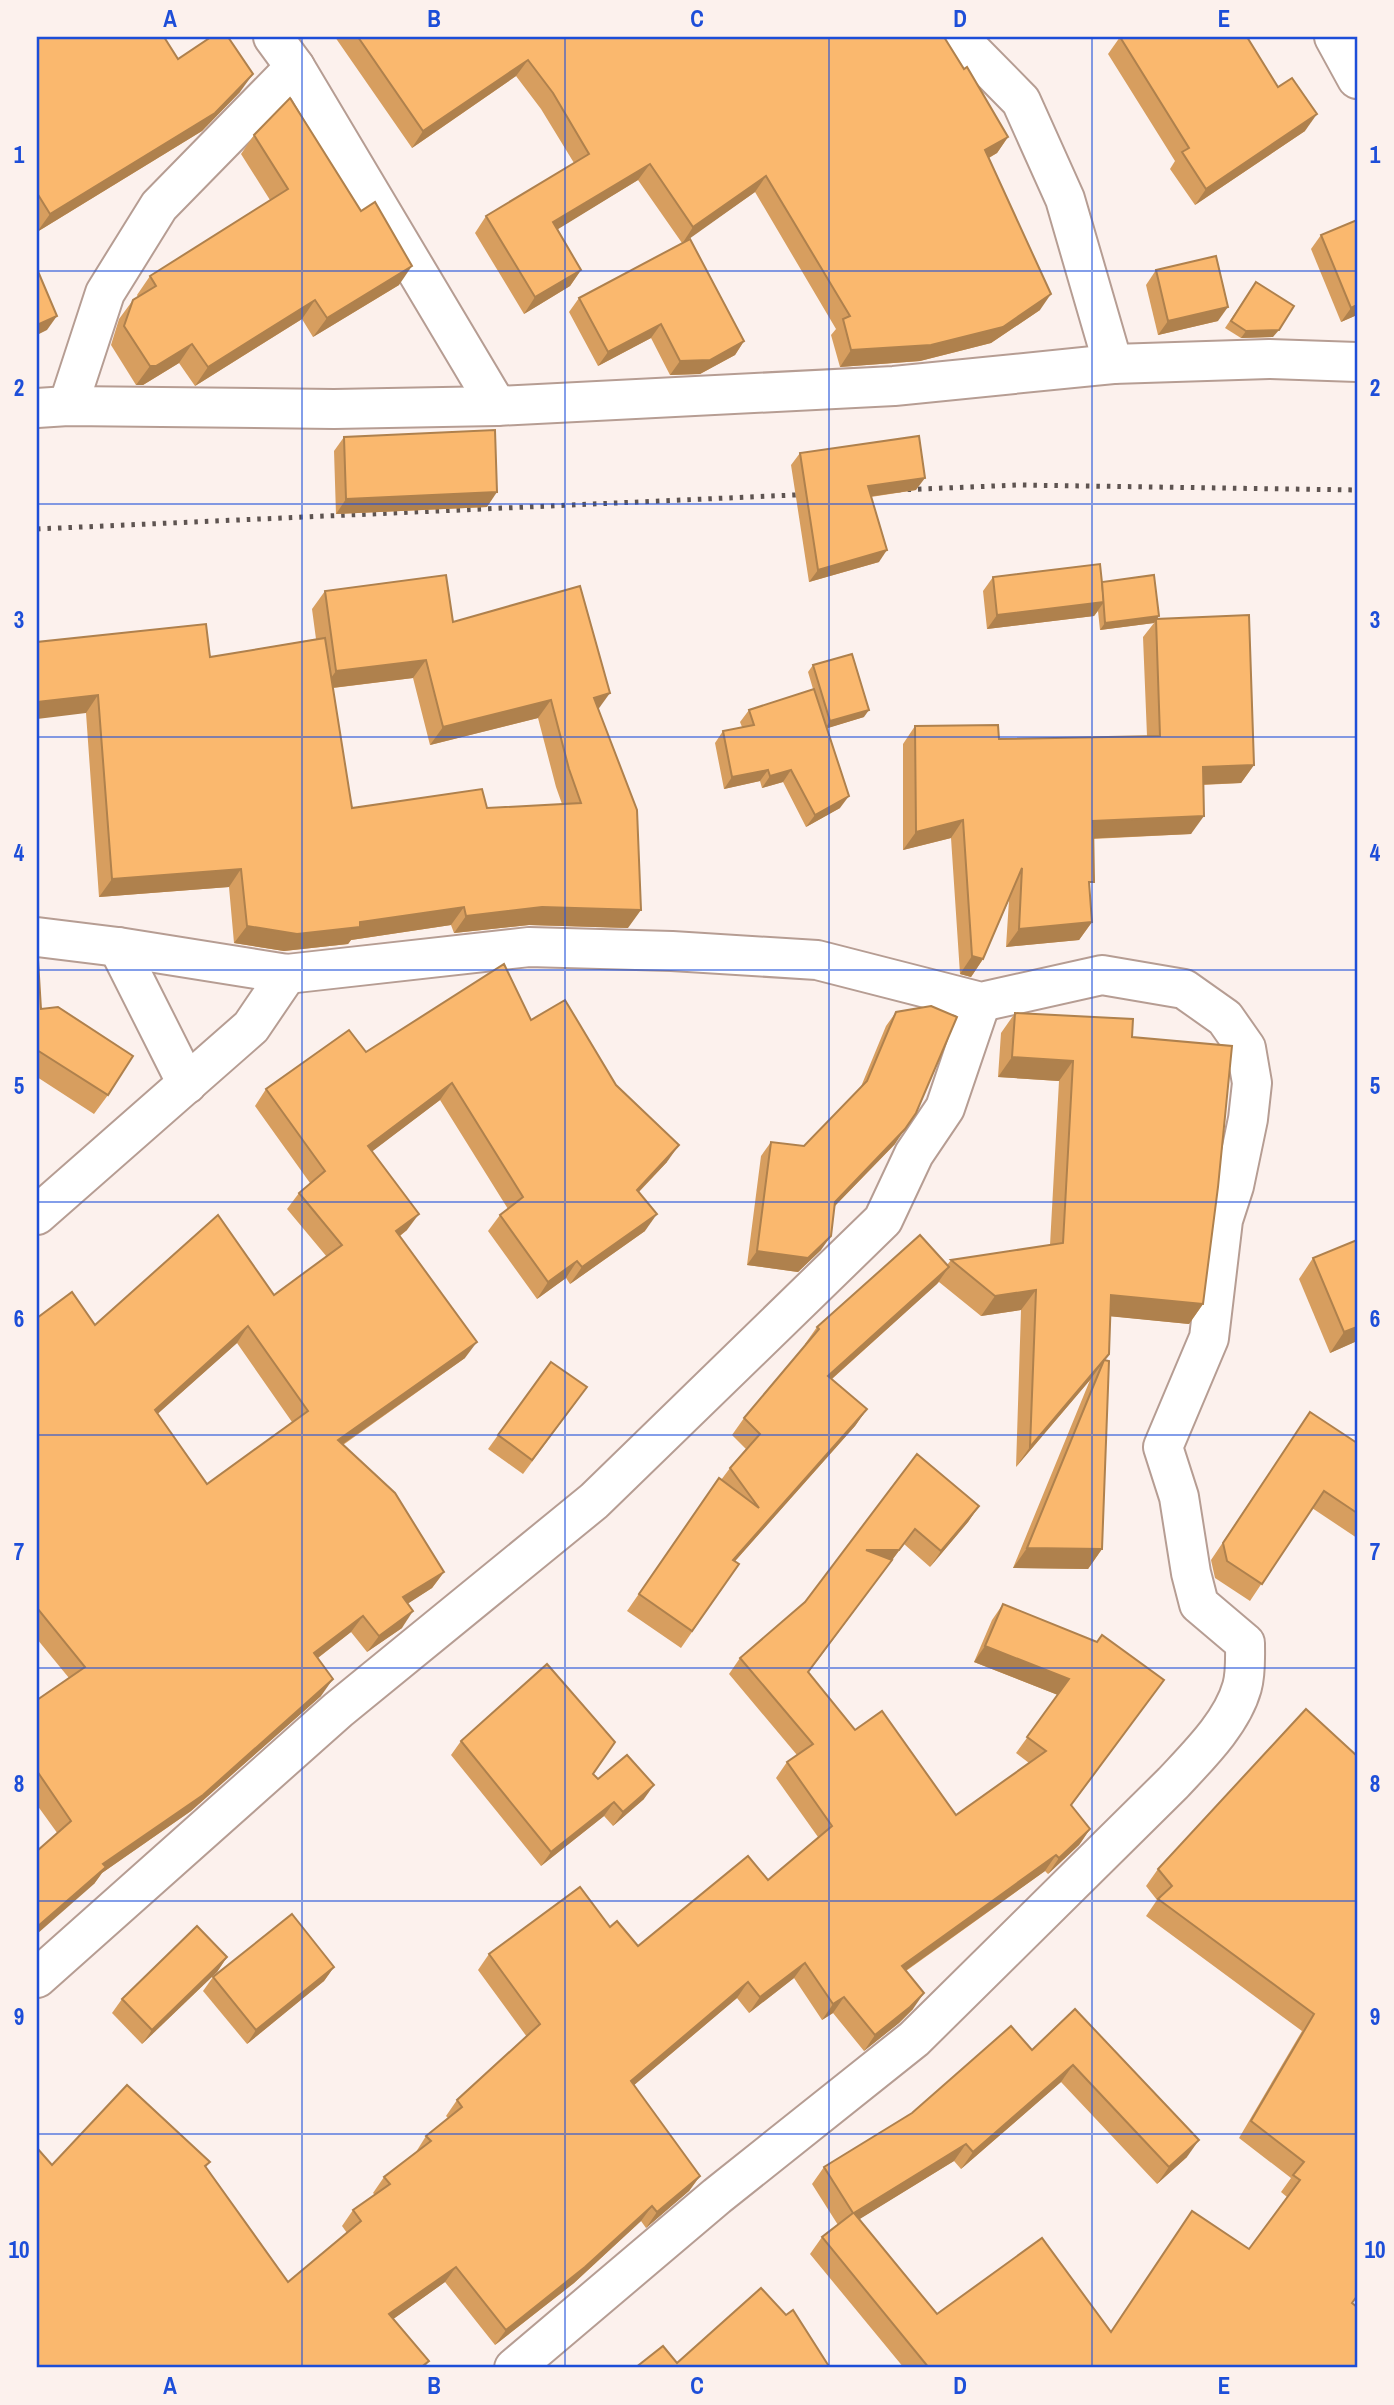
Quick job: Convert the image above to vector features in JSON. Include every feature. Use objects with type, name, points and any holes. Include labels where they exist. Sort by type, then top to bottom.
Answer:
[{"type":"street","points":[[273,37],[295,68],[497,406]]},
{"type":"street","points":[[958,37],[1021,101],[1065,199],[1113,364]]},
{"type":"street","points":[[1334,37],[1357,79]]},
{"type":"street","points":[[295,68],[159,206],[105,293],[52,407],[334,410],[497,406],[894,386],[1113,364],[1269,359],[1357,362]]},
{"type":"street","points":[[37,937],[286,974],[529,947],[672,951],[817,960],[981,1002],[1102,975],[1184,989],[1224,1018],[1246,1048],[1252,1083],[1248,1119],[1234,1186],[1223,1220],[1209,1338],[1163,1447],[1179,1497],[1191,1573],[1199,1604],[1245,1643],[1242,1688],[1212,1741],[1173,1783],[914,2039],[717,2196],[514,2368]]},
{"type":"street","points":[[118,947],[187,1084]]},
{"type":"street","points":[[37,1216],[251,1027],[286,974]]},
{"type":"street","points":[[37,1979],[338,1710],[594,1501],[883,1220],[914,1154],[946,1108],[981,1002]]},
{"type":"building","points":[[37,37],[164,37],[178,59],[211,37],[228,37],[253,74],[215,113],[50,214],[37,193]]},
{"type":"building","points":[[358,37],[944,37],[964,69],[967,67],[1008,137],[985,150],[1051,294],[1003,327],[931,345],[851,350],[843,319],[850,316],[766,176],[693,227],[650,164],[553,222],[581,270],[535,297],[486,216],[589,154],[553,93],[528,60],[423,131]]},
{"type":"building","points":[[1120,37],[1247,37],[1278,87],[1292,78],[1317,114],[1206,189],[1182,152],[1189,148]]},
{"type":"building","points":[[290,98],[361,211],[375,202],[412,266],[327,318],[315,300],[208,367],[192,344],[156,366],[150,366],[124,326],[133,300],[156,286],[150,276],[288,189],[254,135]]},
{"type":"building","points":[[1357,220],[1357,305],[1351,308],[1321,235]]},
{"type":"building","points":[[690,239],[744,341],[710,360],[680,361],[661,324],[608,352],[579,298]]},
{"type":"building","points":[[1216,256],[1228,307],[1168,321],[1156,270]]},
{"type":"building","points":[[37,269],[57,316],[37,325]]},
{"type":"building","points":[[1256,282],[1294,306],[1279,330],[1246,331],[1231,321]]},
{"type":"building","points":[[495,430],[497,492],[346,499],[344,437]]},
{"type":"building","points":[[919,436],[925,478],[868,486],[887,550],[818,570],[800,453]]},
{"type":"building","points":[[1100,564],[1104,602],[997,615],[993,577]]},
{"type":"building","points":[[446,575],[453,622],[580,586],[610,693],[594,698],[637,810],[641,910],[542,907],[466,916],[464,907],[360,922],[360,927],[297,934],[247,926],[241,869],[112,879],[98,695],[37,702],[37,642],[206,624],[210,657],[325,638],[352,808],[482,789],[487,808],[581,803],[551,700],[443,727],[426,660],[336,671],[325,591]]},
{"type":"building","points":[[1154,575],[1159,616],[1105,623],[1102,582]]},
{"type":"building","points":[[1249,615],[1254,765],[1203,767],[1204,816],[1093,821],[1094,882],[1089,882],[1092,922],[1019,929],[1022,868],[983,959],[972,956],[963,820],[916,832],[915,726],[998,725],[999,739],[1160,736],[1156,619]]},
{"type":"building","points":[[852,654],[869,710],[830,721],[813,665]]},
{"type":"building","points":[[814,689],[849,796],[815,815],[791,770],[770,776],[768,770],[732,777],[723,731],[754,725],[749,710]]},
{"type":"building","points":[[37,960],[41,1009],[58,1007],[133,1056],[108,1095],[37,1050]]},
{"type":"building","points":[[504,964],[531,1020],[565,1000],[616,1085],[679,1145],[637,1190],[657,1214],[582,1267],[577,1261],[548,1282],[500,1215],[523,1197],[452,1083],[368,1146],[419,1214],[396,1231],[477,1342],[338,1440],[395,1493],[444,1572],[403,1597],[413,1611],[379,1636],[363,1616],[314,1653],[333,1679],[203,1795],[103,1864],[106,1867],[37,1927],[37,1851],[71,1821],[37,1771],[37,1700],[85,1667],[37,1608],[37,1318],[72,1292],[95,1325],[218,1215],[274,1295],[342,1245],[299,1193],[325,1171],[266,1089],[349,1030],[366,1052]],"holes":[[[248,1326],[308,1411],[207,1484],[155,1410]]]},
{"type":"building","points":[[931,1006],[957,1017],[916,1113],[905,1129],[835,1202],[831,1236],[808,1258],[757,1251],[771,1142],[804,1146],[867,1081],[896,1012]]},
{"type":"building","points":[[1015,1013],[1133,1019],[1132,1037],[1232,1046],[1203,1304],[1111,1295],[1109,1354],[1030,1447],[1036,1290],[995,1296],[951,1260],[1063,1243],[1073,1061],[1012,1057]]},
{"type":"building","points":[[920,1235],[949,1267],[828,1376],[867,1409],[733,1560],[739,1564],[692,1631],[639,1594],[719,1478],[759,1508],[730,1468],[760,1434],[744,1418],[819,1329],[817,1327]]},
{"type":"building","points":[[1357,1240],[1357,1327],[1344,1332],[1313,1258]]},
{"type":"building","points":[[1104,1360],[1109,1361],[1102,1549],[1027,1548]]},
{"type":"building","points":[[551,1362],[587,1387],[532,1460],[498,1435]]},
{"type":"building","points":[[1310,1412],[1357,1443],[1357,1513],[1324,1491],[1262,1584],[1227,1561],[1223,1543]]},
{"type":"building","points":[[917,1454],[979,1506],[941,1551],[915,1529],[899,1550],[866,1550],[892,1560],[808,1672],[855,1730],[882,1711],[956,1815],[1046,1751],[1027,1737],[1069,1679],[985,1646],[1003,1604],[1097,1642],[1102,1635],[1164,1680],[1071,1805],[1090,1829],[1059,1858],[1056,1855],[902,1966],[924,1993],[875,2035],[844,1997],[833,2004],[805,1963],[760,1997],[748,1982],[631,2081],[700,2176],[657,2212],[652,2206],[585,2267],[506,2330],[456,2267],[389,2314],[429,2361],[420,2368],[37,2368],[37,2148],[52,2165],[127,2085],[210,2162],[205,2166],[288,2282],[361,2221],[353,2210],[390,2184],[384,2177],[431,2141],[426,2136],[462,2107],[457,2100],[540,2024],[489,1954],[580,1887],[610,1927],[617,1921],[638,1946],[748,1856],[768,1880],[832,1826],[787,1762],[813,1744],[740,1658],[805,1602]]},
{"type":"building","points":[[547,1664],[615,1742],[593,1774],[598,1779],[627,1755],[654,1785],[623,1812],[614,1802],[551,1852],[461,1741]]},
{"type":"building","points":[[1306,1709],[1357,1756],[1357,2296],[1352,2303],[1357,2307],[1357,2368],[929,2368],[822,2237],[853,2213],[824,2167],[912,2113],[1011,2026],[1032,2050],[1075,2009],[1199,2140],[1169,2167],[1073,2065],[973,2152],[966,2144],[854,2213],[937,2314],[1042,2238],[1111,2332],[1192,2211],[1249,2249],[1300,2180],[1293,2175],[1304,2162],[1251,2121],[1314,2014],[1158,1899],[1172,1886],[1158,1869]]},
{"type":"building","points":[[292,1914],[334,1967],[256,2030],[213,1977]]},
{"type":"building","points":[[197,1926],[227,1957],[152,2030],[122,1999]]},
{"type":"building","points":[[761,2288],[786,2315],[793,2310],[830,2368],[635,2368],[663,2346],[677,2363]]},
{"type":"railway","points":[[897,490],[1018,485],[1357,490]]},
{"type":"railway","points":[[37,529],[816,494]]}]
